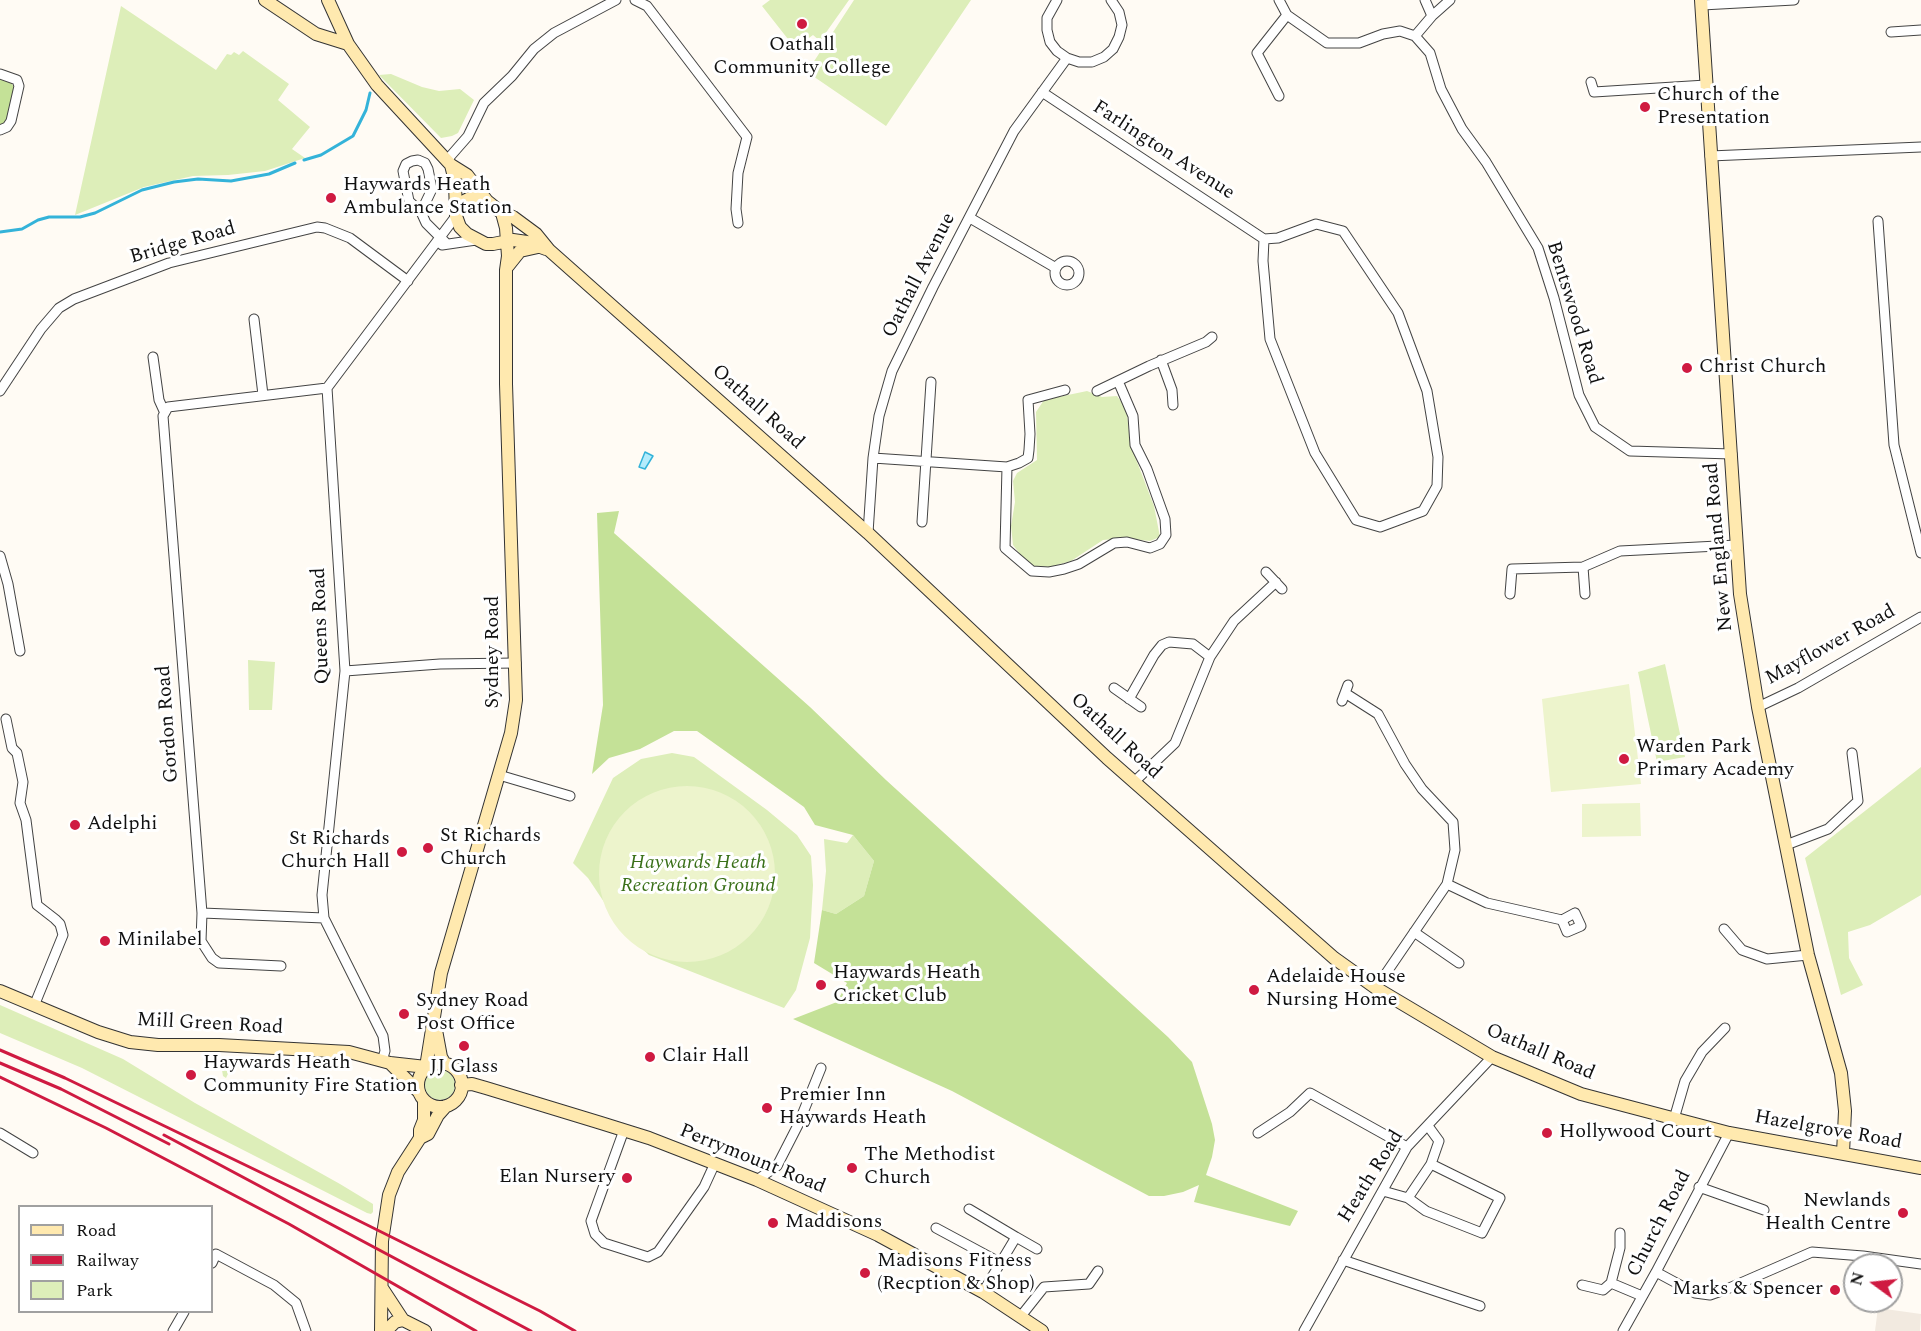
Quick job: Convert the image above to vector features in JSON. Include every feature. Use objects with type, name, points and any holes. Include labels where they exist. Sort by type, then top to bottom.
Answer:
[{"type":"main road","points":[[264,0],[316,34],[348,44]]},
{"type":"main road","points":[[328,0],[348,44],[388,99],[449,162],[467,175],[487,201],[502,213],[494,239],[506,270]]},
{"type":"main road","name":"New England Road","points":[[1702,3],[1710,156],[1740,594],[1758,707],[1808,955],[1841,1073],[1845,1111],[1842,1152]]},
{"type":"main road","points":[[449,162],[455,181],[460,227],[467,234],[527,242],[543,248]]},
{"type":"main road","points":[[457,213],[462,202],[468,199],[487,201]]},
{"type":"main road","name":"Oathall Road","points":[[502,213],[513,217],[536,234],[543,248],[868,533],[1134,782],[1334,958],[1376,988],[1492,1058],[1581,1094],[1729,1133]]},
{"type":"main road","name":"Sydney Road","points":[[426,1067],[441,973],[514,716],[516,663],[507,395],[506,270],[508,256],[494,239]]},
{"type":"main road","points":[[506,270],[520,251],[543,248]]},
{"type":"main road","name":"Mill Green Road","points":[[0,991],[98,1032],[136,1043],[349,1052],[386,1062],[426,1067]]},
{"type":"main road","name":"Sydney Road","points":[[434,1023],[441,1057],[445,1064]]},
{"type":"main road","name":"Mill Green Road","points":[[386,1062],[421,1096]]},
{"type":"main road","points":[[381,1331],[382,1241],[389,1195],[398,1172],[420,1138],[428,1134],[435,1119],[446,1106],[457,1098],[461,1085],[457,1072],[445,1064],[426,1067],[420,1076],[424,1120],[420,1138]]},
{"type":"main road","name":"Perrymount Road","points":[[461,1085],[471,1084],[486,1088],[624,1130],[758,1180],[878,1235],[983,1292],[1042,1331]]},
{"type":"main road","points":[[421,1096],[431,1105],[446,1106]]},
{"type":"main road","name":"Hazelgrove Road","points":[[1729,1133],[1921,1168]]},
{"type":"main road","points":[[382,1288],[403,1320],[425,1331]]},
{"type":"main road","points":[[386,1331],[395,1322],[403,1320]]},
{"type":"street","points":[[449,162],[468,136],[484,103],[512,76],[534,49],[554,33],[616,0]]},
{"type":"street","points":[[635,0],[647,6],[747,137],[738,173],[736,209],[738,223]]},
{"type":"street","points":[[1057,0],[1047,18],[1050,42],[1057,51],[1079,63],[1092,62],[1104,57],[1113,49],[1119,38],[1122,25],[1119,12],[1112,0]]},
{"type":"street","points":[[1278,0],[1287,15],[1327,43],[1359,43],[1383,34],[1400,31],[1415,36],[1450,0]]},
{"type":"street","points":[[1425,0],[1432,16]]},
{"type":"street","points":[[1702,3],[1794,0]]},
{"type":"street","points":[[1279,96],[1257,53],[1287,15]]},
{"type":"street","points":[[1891,32],[1921,30]]},
{"type":"street","name":"Bentswood Road","points":[[1415,36],[1430,53],[1441,89],[1462,129],[1486,162],[1538,248],[1554,298],[1579,395],[1595,428],[1630,451],[1732,454]]},
{"type":"street","name":"Oathall Avenue","points":[[868,533],[873,458],[879,416],[892,371],[1014,131],[1067,58]]},
{"type":"street","points":[[0,74],[17,80],[19,86],[11,121],[7,127],[0,130]]},
{"type":"street","points":[[1591,82],[1590,95],[1706,85]]},
{"type":"street","name":"Farlington Avenue","points":[[1042,92],[1264,239]]},
{"type":"street","points":[[1710,156],[1921,147]]},
{"type":"street","points":[[421,212],[432,189],[428,169],[418,160],[406,164],[403,171],[406,195],[412,206],[421,212],[426,223],[444,241]]},
{"type":"street","points":[[444,241],[457,213]]},
{"type":"street","points":[[970,218],[1056,268]]},
{"type":"street","points":[[1878,221],[1894,446],[1921,553]]},
{"type":"street","points":[[1316,224],[1343,231],[1398,313],[1427,391],[1438,457],[1437,486],[1423,511],[1380,527],[1356,520],[1315,453],[1270,339],[1263,261],[1264,239],[1278,238],[1316,224]]},
{"type":"street","name":"Bridge Road","points":[[0,391],[41,329],[59,308],[74,299],[169,263],[317,227],[350,238],[408,281]]},
{"type":"street","points":[[164,411],[168,407],[327,388],[434,247],[444,241],[494,239]]},
{"type":"street","points":[[254,320],[263,395]]},
{"type":"street","points":[[1097,391],[1161,360],[1206,342],[1212,337]]},
{"type":"street","name":"Gordon Road","points":[[153,357],[159,400],[164,411],[202,913],[201,941],[212,958],[219,963],[282,966]]},
{"type":"street","points":[[1161,360],[1172,390],[1173,405]]},
{"type":"street","points":[[1007,466],[1005,549],[1032,571],[1049,572],[1079,564],[1114,543],[1127,542],[1150,548],[1160,544],[1166,535],[1164,516],[1148,470],[1135,445],[1134,416],[1118,381]]},
{"type":"street","points":[[922,522],[931,382]]},
{"type":"street","name":"Queens Road","points":[[327,388],[345,671],[322,895],[324,918],[379,1026],[385,1044],[386,1062]]},
{"type":"street","points":[[873,458],[1007,466],[1028,458],[1030,434],[1028,400],[1065,390]]},
{"type":"street","points":[[1510,594],[1512,569],[1583,567],[1620,550],[1737,545]]},
{"type":"street","points":[[1651,549],[1652,560]]},
{"type":"street","points":[[0,556],[8,584],[20,651]]},
{"type":"street","points":[[1583,567],[1585,594]]},
{"type":"street","points":[[1134,782],[1175,742],[1210,657],[1234,621],[1279,586],[1266,572]]},
{"type":"street","name":"Mayflower Road","points":[[1758,707],[1798,688],[1921,617]]},
{"type":"street","points":[[1129,699],[1162,645],[1169,642],[1193,644],[1210,657]]},
{"type":"street","points":[[345,671],[440,664],[516,663]]},
{"type":"street","points":[[1114,688],[1141,706]]},
{"type":"street","points":[[1345,693],[1370,704],[1378,714],[1404,764],[1422,789],[1453,822],[1455,850],[1447,884],[1376,988]]},
{"type":"street","points":[[6,719],[12,748],[17,753],[22,783],[20,803],[26,820],[37,905],[56,919],[63,934],[34,1006]]},
{"type":"street","points":[[1786,845],[1828,829],[1858,801],[1852,753]]},
{"type":"street","points":[[499,775],[570,796]]},
{"type":"street","points":[[1447,884],[1487,903],[1562,920]]},
{"type":"street","points":[[202,913],[324,918]]},
{"type":"street","points":[[1724,929],[1742,950],[1767,959],[1808,955]]},
{"type":"street","points":[[1414,932],[1459,963]]},
{"type":"street","points":[[1674,1119],[1685,1082],[1702,1052],[1725,1028]]},
{"type":"street","name":"Heath Road","points":[[1304,1331],[1407,1147],[1492,1058]]},
{"type":"street","points":[[758,1180],[777,1166],[798,1125],[821,1068]]},
{"type":"street","points":[[1258,1133],[1290,1112],[1310,1093],[1407,1147]]},
{"type":"street","points":[[1408,1198],[1431,1164],[1439,1141],[1428,1126]]},
{"type":"street","points":[[624,1130],[591,1221],[595,1234],[604,1243],[648,1257],[658,1252],[704,1186],[715,1163]]},
{"type":"street","points":[[0,1133],[33,1153]]},
{"type":"street","name":"Church Road","points":[[1623,1331],[1729,1133]]},
{"type":"street","points":[[1383,1191],[1408,1198],[1426,1211],[1482,1233],[1500,1198],[1431,1164]]},
{"type":"street","points":[[1699,1187],[1764,1210]]},
{"type":"street","points":[[969,1209],[1037,1249]]},
{"type":"street","points":[[936,1228],[1001,1263]]},
{"type":"street","points":[[1582,1285],[1603,1290],[1611,1282],[1620,1248],[1620,1233]]},
{"type":"street","points":[[983,1292],[1016,1237]]},
{"type":"street","points":[[1656,1272],[1695,1293],[1710,1295],[1812,1252],[1921,1264]]},
{"type":"street","points":[[213,1261],[216,1254],[274,1285],[296,1303],[306,1331]]},
{"type":"street","points":[[1343,1260],[1480,1306]]},
{"type":"street","points":[[1021,1316],[1044,1287],[1089,1284],[1098,1271]]},
{"type":"street","points":[[1611,1282],[1642,1296]]},
{"type":"street","points":[[173,1331],[183,1313]]},
{"type":"green space","name":"Oathall Community College","points":[[770,0],[849,0],[820,41],[813,35],[795,48],[762,6]]},
{"type":"green space","points":[[854,0],[971,0],[886,126],[807,72]]},
{"type":"green space","points":[[121,6],[216,70],[227,54],[231,55],[234,52],[239,55],[243,51],[289,84],[278,100],[310,127],[292,149],[305,158],[265,171],[193,176],[144,187],[75,215]]},
{"type":"green space","points":[[391,74],[422,87],[439,91],[460,89],[474,100],[458,133],[441,138],[379,75]]},
{"type":"green space","points":[[0,77],[9,80],[14,87],[9,118],[0,127]]},
{"type":"green space","points":[[1087,391],[1102,397],[1117,396],[1126,408],[1131,446],[1154,506],[1160,537],[1150,541],[1125,538],[1103,540],[1071,561],[1050,567],[1029,566],[1013,545],[1011,526],[1015,502],[1013,481],[1017,473],[1037,460],[1036,412],[1044,400]]},
{"type":"green space","points":[[619,511],[614,533],[810,707],[886,780],[1168,1037],[1192,1062],[1215,1140],[1206,1175],[1298,1211],[1290,1226],[1194,1202],[1199,1185],[1183,1192],[1149,1196],[952,1091],[793,1019],[837,1002],[847,983],[814,963],[822,910],[836,914],[864,896],[874,861],[853,835],[815,825],[804,807],[697,731],[674,731],[640,749],[609,758],[592,774],[603,705],[597,513]]},
{"type":"green space","points":[[248,660],[275,662],[272,710],[249,710]]},
{"type":"green space","points":[[1665,664],[1685,757],[1657,762],[1638,672]]},
{"type":"green space","points":[[1629,684],[1641,784],[1551,792],[1542,699]]},
{"type":"green space","name":"Haywards Heath Recreation Ground","points":[[672,753],[694,757],[767,810],[797,835],[811,856],[813,885],[810,938],[796,990],[784,1008],[649,955],[624,932],[588,878],[573,863],[613,778],[641,759]]},
{"type":"green space","points":[[1921,767],[1921,895],[1870,925],[1848,932],[1849,958],[1863,985],[1841,995],[1805,858]]},
{"type":"green space","points":[[687,786],[721,793],[736,801],[749,812],[760,825],[768,840],[775,874],[768,908],[760,923],[749,936],[736,947],[721,955],[687,962],[653,955],[638,947],[625,936],[614,923],[606,908],[599,874],[606,840],[614,825],[625,812],[638,801],[653,793]]},
{"type":"green space","points":[[1640,803],[1641,836],[1582,837],[1582,804]]},
{"type":"green space","points":[[853,835],[874,861],[864,896],[836,914],[822,910],[826,871],[824,839],[847,843]]},
{"type":"green space","points":[[0,1005],[123,1059],[195,1103],[373,1204],[373,1212],[367,1213],[82,1068],[0,1033]]},
{"type":"green space","points":[[220,1058],[242,1060],[239,1065],[233,1063],[226,1078],[223,1076]]},
{"type":"green space","points":[[440,1070],[446,1071],[454,1079],[454,1091],[446,1099],[440,1100],[434,1099],[426,1091],[425,1085],[426,1079],[434,1071]]},
{"type":"shaded area","points":[[1903,1311],[1921,1314],[1920,1331],[1875,1331],[1877,1313]]},
{"type":"water","points":[[645,452],[653,456],[645,469],[639,467]]},
{"type":"waterway","points":[[304,160],[321,155],[353,136],[366,110],[370,93]]},
{"type":"waterway","points":[[0,232],[22,229],[49,217],[80,217],[95,213],[142,190],[174,182],[198,179],[231,181],[269,174],[295,163]]},
{"type":"railway","points":[[0,1050],[65,1078],[295,1189],[540,1311],[575,1331]]},
{"type":"railway","points":[[0,1063],[61,1089],[169,1144]]},
{"type":"railway","points":[[0,1077],[106,1128],[289,1224],[476,1331]]},
{"type":"railway","points":[[164,1135],[531,1331]]},
{"type":"place","name":"Oathall Community College","points":[[802,24]]},
{"type":"place","name":"Church of the Presentation","points":[[1645,107]]},
{"type":"place","name":"Haywards Heath Ambulance Station","points":[[331,198]]},
{"type":"place","name":"Christ Church","points":[[1687,368]]},
{"type":"place","name":"Warden Park Primary Academy","points":[[1624,759]]},
{"type":"place","name":"Adelphi","points":[[75,825]]},
{"type":"place","name":"St Richards Church","points":[[428,848]]},
{"type":"place","name":"St Richards Church Hall","points":[[402,852]]},
{"type":"place","name":"Minilabel","points":[[105,941]]},
{"type":"place","name":"Haywards Heath Cricket Club","points":[[821,985]]},
{"type":"place","name":"Adelaide House Nursing Home","points":[[1254,990]]},
{"type":"place","name":"Sydney Road Post Office","points":[[404,1014]]},
{"type":"place","name":"JJ Glass","points":[[464,1046]]},
{"type":"place","name":"Clair Hall","points":[[650,1057]]},
{"type":"place","name":"Haywards Heath Community Fire Station","points":[[191,1075]]},
{"type":"place","name":"Premier Inn Haywards Heath","points":[[767,1108]]},
{"type":"place","name":"Hollywood Court","points":[[1547,1133]]},
{"type":"place","name":"The Methodist Church","points":[[852,1168]]},
{"type":"place","name":"Elan Nursery","points":[[627,1178]]},
{"type":"place","name":"Newlands Health Centre","points":[[1903,1213]]},
{"type":"place","name":"Maddisons","points":[[773,1223]]},
{"type":"place","name":"Madisons Fitness (Recption & Shop)","points":[[865,1273]]},
{"type":"place","name":"Marks & Spencer","points":[[1835,1290]]}]
